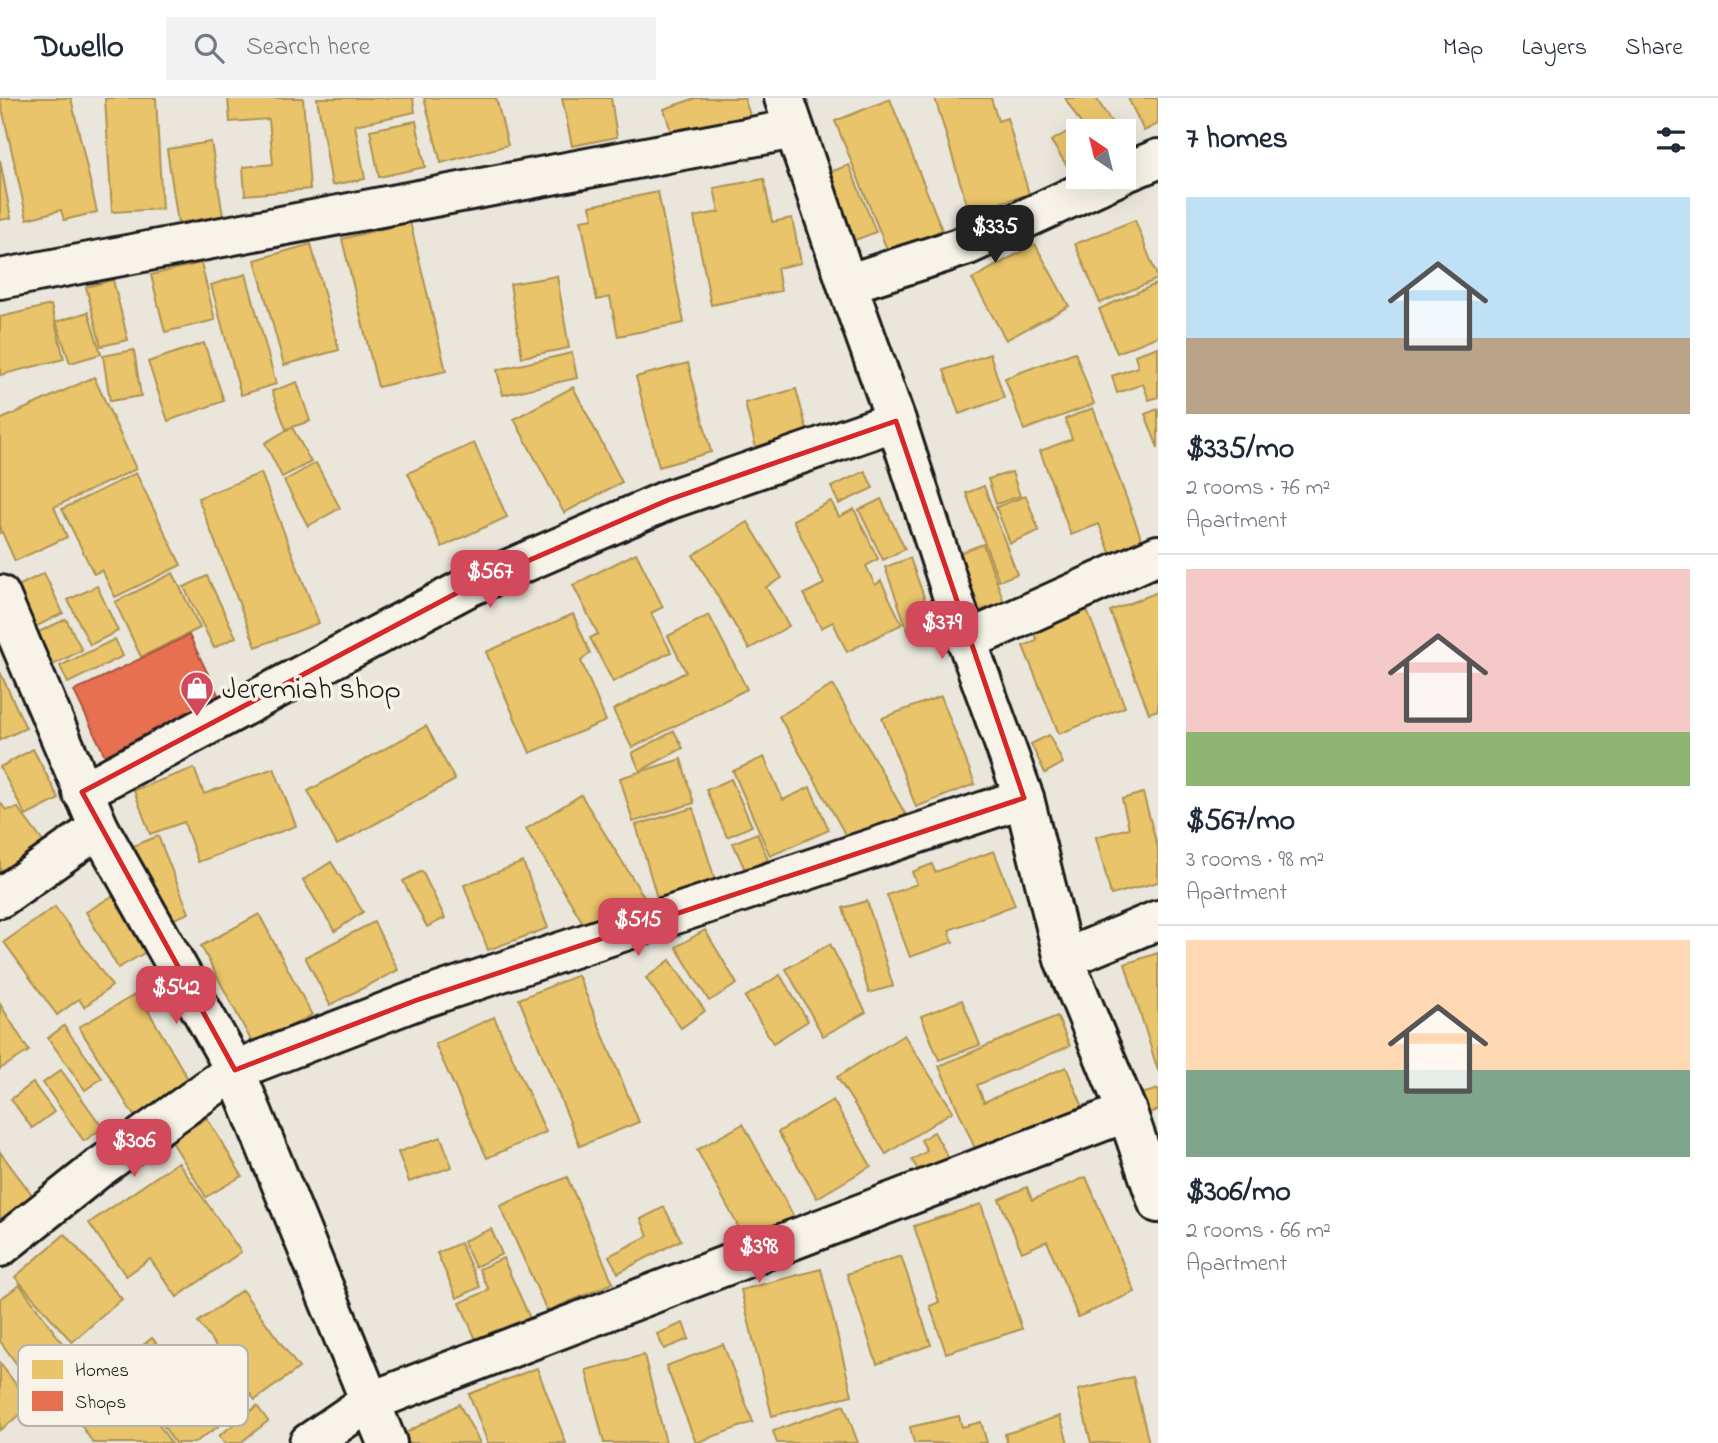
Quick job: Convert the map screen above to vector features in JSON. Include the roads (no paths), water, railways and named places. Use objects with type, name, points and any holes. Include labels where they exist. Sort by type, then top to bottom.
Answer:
[{"type":"street","points":[[0,279],[789,113],[896,421],[967,641],[1024,798],[1064,959],[1127,1112],[1158,1203]]},
{"type":"street","points":[[1136,168],[1158,159]]},
{"type":"street","points":[[847,285],[968,245],[1090,189]]},
{"type":"street","points":[[82,792],[468,587],[668,500],[896,421]]},
{"type":"street","points":[[967,641],[1158,555]]},
{"type":"street","points":[[0,594],[99,828],[235,1070],[387,1443]]},
{"type":"street","points":[[0,1247],[99,1168],[235,1070],[417,1000],[1024,798]]},
{"type":"street","points":[[0,898],[99,828]]},
{"type":"street","points":[[1064,959],[1158,920]]},
{"type":"street","points":[[309,1443],[369,1402],[1127,1112]]},
{"type":"place","name":"Jeremiah shop","points":[[197,718]]}]
